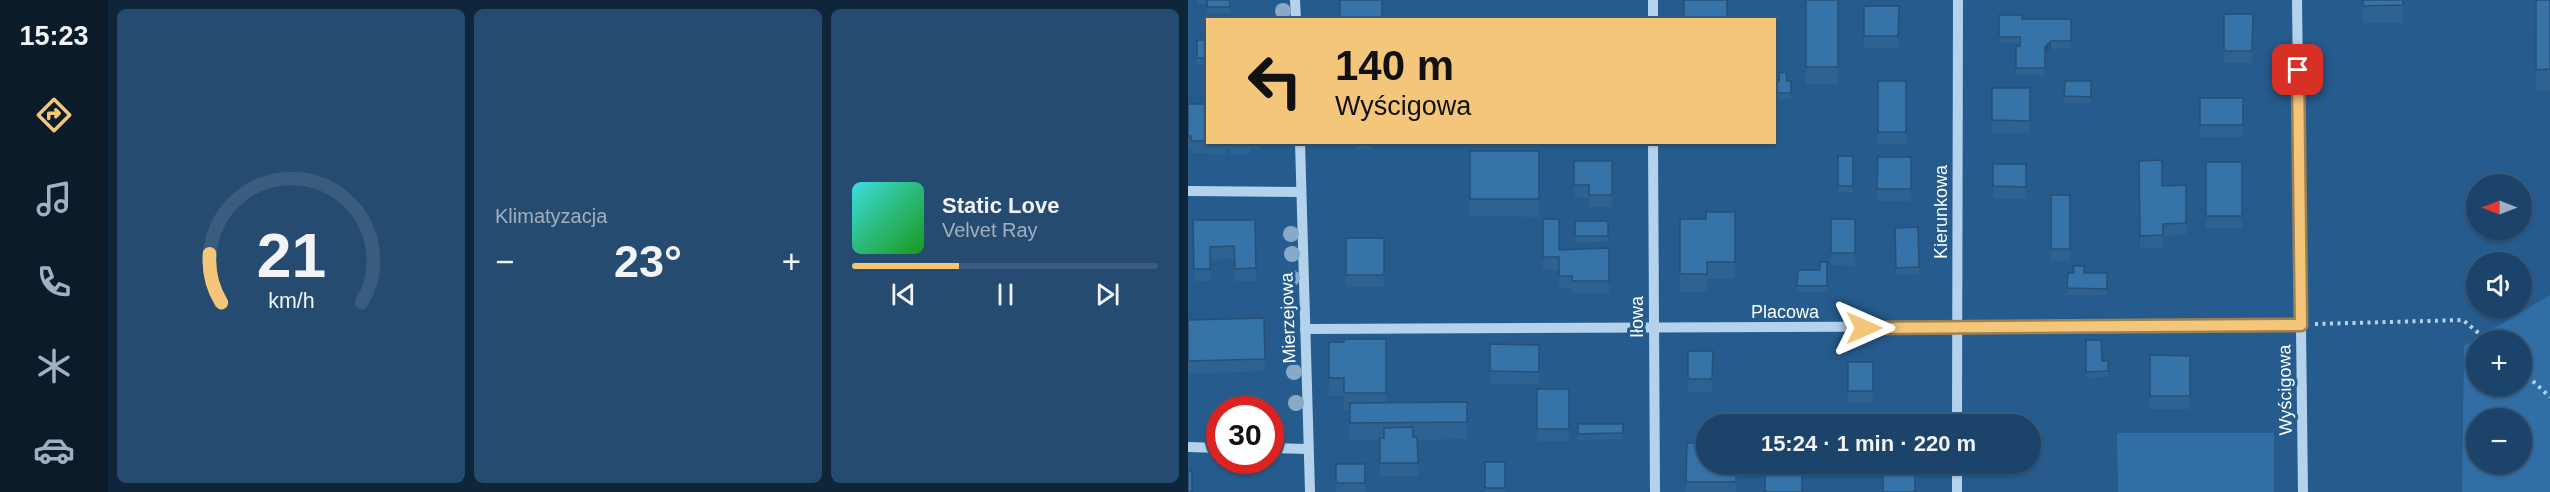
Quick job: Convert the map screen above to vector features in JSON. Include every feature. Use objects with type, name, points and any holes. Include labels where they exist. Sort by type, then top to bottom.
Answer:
[{"type":"street","points":[[1295,0],[1296,18]]},
{"type":"street","points":[[1653,0],[1653,18]]},
{"type":"street","name":"Kierunkowa","points":[[1957,414],[1958,0]]},
{"type":"street","name":"Wyścigowa","points":[[2297,0],[2303,492]]},
{"type":"street","name":"Mierzejowa","points":[[1300,144],[1310,492]]},
{"type":"street","name":"Iłowa","points":[[1653,144],[1655,492]]},
{"type":"street","points":[[1188,191],[1301,192]]},
{"type":"street","name":"Placowa","points":[[1305,329],[2301,325]]},
{"type":"street","points":[[1188,447],[1206,448]]},
{"type":"street","points":[[1284,448],[1308,449]]},
{"type":"street","points":[[1957,474],[1957,492]]},
{"type":"path","points":[[2301,325],[2463,320],[2475,330]]},
{"type":"path","points":[[2532,380],[2550,397]]},
{"type":"shaded area","points":[[2550,295],[2550,492],[2462,492],[2464,346],[2466,345],[2466,396],[2532,396],[2532,330],[2491,330],[2511,318],[2532,318],[2532,306]]},
{"type":"shaded area","points":[[2117,433],[2274,433],[2274,492],[2118,492]]},
{"type":"building","points":[[1207,0],[1230,0],[1230,7],[1207,7]]},
{"type":"building","points":[[1340,0],[1382,0],[1382,18],[1340,18]]},
{"type":"building","points":[[1684,0],[1727,0],[1727,18],[1684,18]]},
{"type":"building","points":[[1806,0],[1838,0],[1838,67],[1806,67]]},
{"type":"building","points":[[2363,0],[2403,0],[2403,5],[2363,6]]},
{"type":"building","points":[[2536,0],[2550,0],[2550,69],[2536,70]]},
{"type":"building","points":[[1864,6],[1899,6],[1898,36],[1864,36]]},
{"type":"building","points":[[2224,14],[2253,14],[2252,51],[2224,51]]},
{"type":"building","points":[[1999,15],[2022,15],[2022,19],[2071,19],[2071,41],[2051,41],[2045,47],[2045,68],[2016,68],[2016,46],[2020,46],[2020,37],[1999,37]]},
{"type":"building","points":[[1197,40],[1206,40],[1206,58],[1197,58]]},
{"type":"building","points":[[1786,72],[1787,81],[1791,81],[1791,93],[1776,93],[1779,73]]},
{"type":"building","points":[[1878,81],[1906,81],[1906,132],[1878,132]]},
{"type":"building","points":[[2065,81],[2091,81],[2091,97],[2064,96]]},
{"type":"building","points":[[1992,88],[2030,88],[2030,121],[1992,120]]},
{"type":"building","points":[[2200,98],[2243,98],[2243,125],[2200,125]]},
{"type":"building","points":[[1188,104],[1206,104],[1206,141],[1191,141],[1191,136],[1188,136]]},
{"type":"building","points":[[1470,151],[1539,151],[1539,199],[1470,199]]},
{"type":"building","points":[[1838,156],[1853,156],[1853,186],[1838,186]]},
{"type":"building","points":[[1878,157],[1911,157],[1911,189],[1877,189]]},
{"type":"building","points":[[2162,160],[2162,186],[2186,185],[2186,223],[2163,224],[2163,235],[2140,236],[2139,161]]},
{"type":"building","points":[[1574,161],[1612,161],[1612,195],[1589,195],[1589,185],[1574,185]]},
{"type":"building","points":[[2206,162],[2242,162],[2242,216],[2206,216]]},
{"type":"building","points":[[1993,164],[2026,164],[2026,187],[1993,186]]},
{"type":"building","points":[[2051,195],[2070,195],[2070,249],[2051,249]]},
{"type":"building","points":[[1706,212],[1735,212],[1735,262],[1707,262],[1707,274],[1680,274],[1680,219],[1706,219]]},
{"type":"building","points":[[1543,219],[1559,219],[1559,250],[1609,248],[1609,281],[1572,281],[1572,276],[1559,276],[1559,257],[1543,257]]},
{"type":"building","points":[[1831,219],[1855,219],[1855,253],[1831,253]]},
{"type":"building","points":[[1193,220],[1255,220],[1256,268],[1235,269],[1234,246],[1210,247],[1210,269],[1194,269]]},
{"type":"building","points":[[1575,221],[1608,221],[1608,236],[1575,236]]},
{"type":"building","points":[[1918,227],[1919,267],[1896,268],[1895,228]]},
{"type":"building","points":[[1346,238],[1384,238],[1384,275],[1346,275]]},
{"type":"building","points":[[1820,262],[1827,262],[1827,286],[1797,286],[1798,270],[1820,270]]},
{"type":"building","points":[[2073,266],[2084,266],[2084,273],[2107,273],[2107,289],[2067,288],[2068,273],[2074,273]]},
{"type":"building","points":[[1264,318],[1265,359],[1188,361],[1188,320]]},
{"type":"building","points":[[1344,339],[1386,339],[1386,393],[1344,393],[1344,378],[1329,378],[1329,342],[1344,342]]},
{"type":"building","points":[[2086,340],[2101,340],[2102,361],[2108,361],[2108,371],[2086,372]]},
{"type":"building","points":[[1490,344],[1539,345],[1539,372],[1490,371]]},
{"type":"building","points":[[1688,351],[1713,351],[1712,379],[1688,379]]},
{"type":"building","points":[[2150,355],[2190,356],[2190,396],[2150,396]]},
{"type":"building","points":[[1848,362],[1873,362],[1873,391],[1848,391]]},
{"type":"building","points":[[1537,389],[1569,389],[1569,429],[1537,429]]},
{"type":"building","points":[[1467,402],[1467,422],[1350,423],[1350,403]]},
{"type":"building","points":[[1578,424],[1623,424],[1623,433],[1578,434]]},
{"type":"building","points":[[1413,427],[1413,437],[1417,437],[1418,463],[1380,463],[1380,438],[1384,438],[1384,428]]},
{"type":"building","points":[[1687,443],[1696,443],[1696,474],[1736,474],[1736,482],[1686,482]]},
{"type":"building","points":[[1485,462],[1505,462],[1505,488],[1485,488]]},
{"type":"building","points":[[1336,464],[1365,464],[1365,483],[1336,483]]},
{"type":"building","points":[[1188,471],[1192,471],[1192,492],[1188,492]]},
{"type":"building","points":[[1765,474],[1802,474],[1802,492],[1765,492]]},
{"type":"building","points":[[1883,474],[1915,474],[1915,492],[1883,492]]},
{"type":"route","points":[[1864,328],[2301,325],[2298,70]]}]
